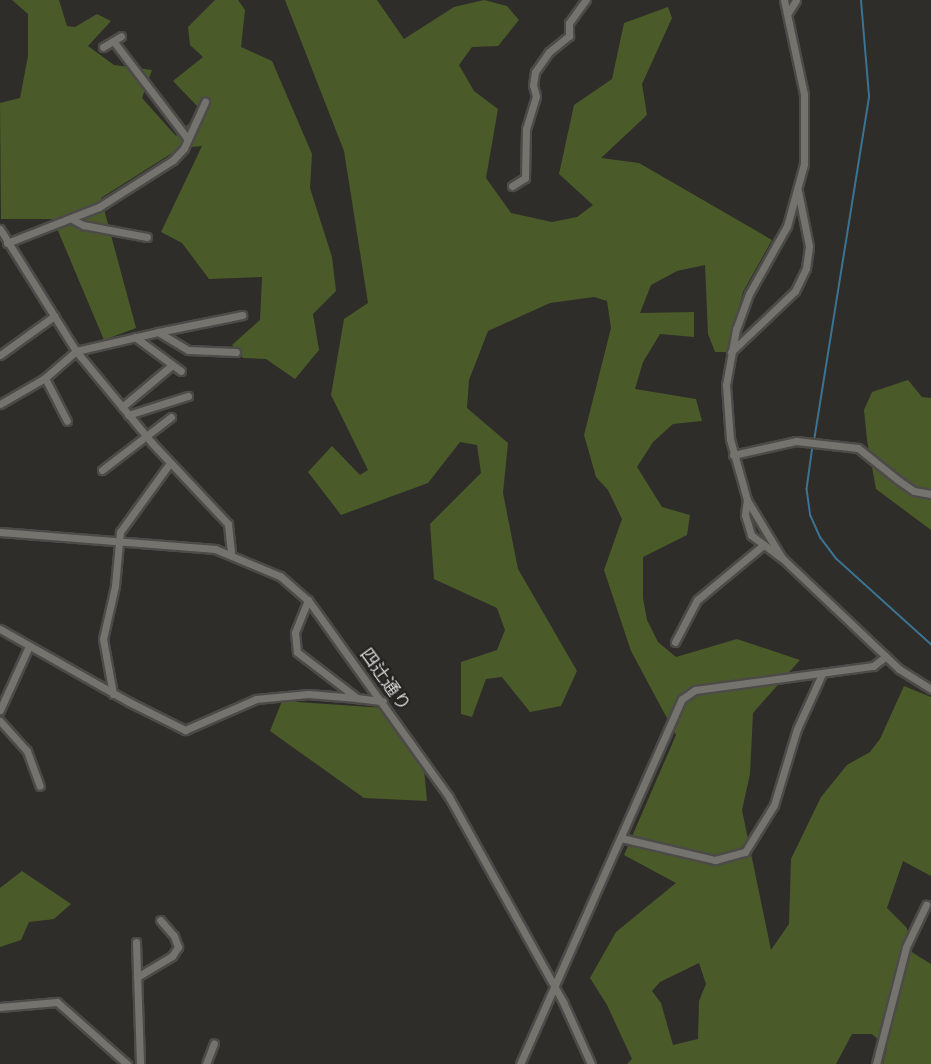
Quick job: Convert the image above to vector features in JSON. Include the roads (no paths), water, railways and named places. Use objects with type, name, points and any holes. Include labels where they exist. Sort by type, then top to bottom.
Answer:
[{"type":"street","points":[[512,186],[525,178],[526,129],[536,96],[532,85],[535,72],[549,52],[569,36],[569,23],[586,0]]},
{"type":"street","points":[[782,558],[747,500],[733,455],[726,409],[731,352],[743,309],[787,226],[804,164],[806,111],[784,0]]},
{"type":"street","points":[[788,13],[796,0]]},
{"type":"street","points":[[103,47],[122,36]]},
{"type":"street","points":[[114,42],[188,138]]},
{"type":"street","points":[[4,239],[72,219],[99,207],[173,160],[188,138],[205,102]]},
{"type":"street","points":[[731,352],[795,291],[806,268],[809,246],[798,189]]},
{"type":"street","points":[[72,219],[83,225],[147,237]]},
{"type":"street","points":[[0,230],[76,351],[170,464],[228,524],[231,553]]},
{"type":"street","points":[[0,404],[45,378],[76,351],[242,315]]},
{"type":"street","points":[[0,355],[54,316]]},
{"type":"street","points":[[158,332],[188,350],[236,352]]},
{"type":"street","points":[[135,337],[181,371]]},
{"type":"street","points":[[122,407],[172,365]]},
{"type":"street","points":[[45,378],[67,422]]},
{"type":"street","points":[[129,415],[188,396]]},
{"type":"street","points":[[102,470],[171,417]]},
{"type":"street","points":[[733,455],[796,441],[858,448],[914,491],[931,494]]},
{"type":"street","points":[[113,693],[103,639],[124,523],[170,464]]},
{"type":"street","points":[[747,500],[744,508],[747,525],[762,546],[782,558],[885,657],[931,689]]},
{"type":"street","name":"四辻通り","points":[[0,532],[120,541],[231,553],[280,576],[308,600],[449,797],[553,990],[563,1002],[591,1064]]},
{"type":"street","points":[[675,642],[697,600],[762,546]]},
{"type":"street","points":[[308,600],[295,633],[297,652],[357,698]]},
{"type":"street","points":[[0,629],[113,693],[185,730],[256,699],[297,694],[383,702]]},
{"type":"street","points":[[0,710],[29,646]]},
{"type":"street","points":[[520,1064],[675,713],[688,693],[873,666],[885,657]]},
{"type":"street","points":[[621,838],[715,860],[745,852],[774,805],[797,729],[822,674]]},
{"type":"street","points":[[0,721],[27,751],[40,786]]},
{"type":"street","points":[[876,1064],[906,947],[926,905]]},
{"type":"street","points":[[137,977],[171,956],[178,947],[174,936],[160,920]]},
{"type":"street","points":[[136,942],[140,1064]]},
{"type":"street","points":[[0,1007],[57,1002],[127,1064]]},
{"type":"street","points":[[206,1064],[214,1043]]},
{"type":"waterway","points":[[814,441],[869,96],[861,0]]},
{"type":"waterway","points":[[813,446],[807,489],[811,516],[821,538],[837,559],[931,644]]}]
